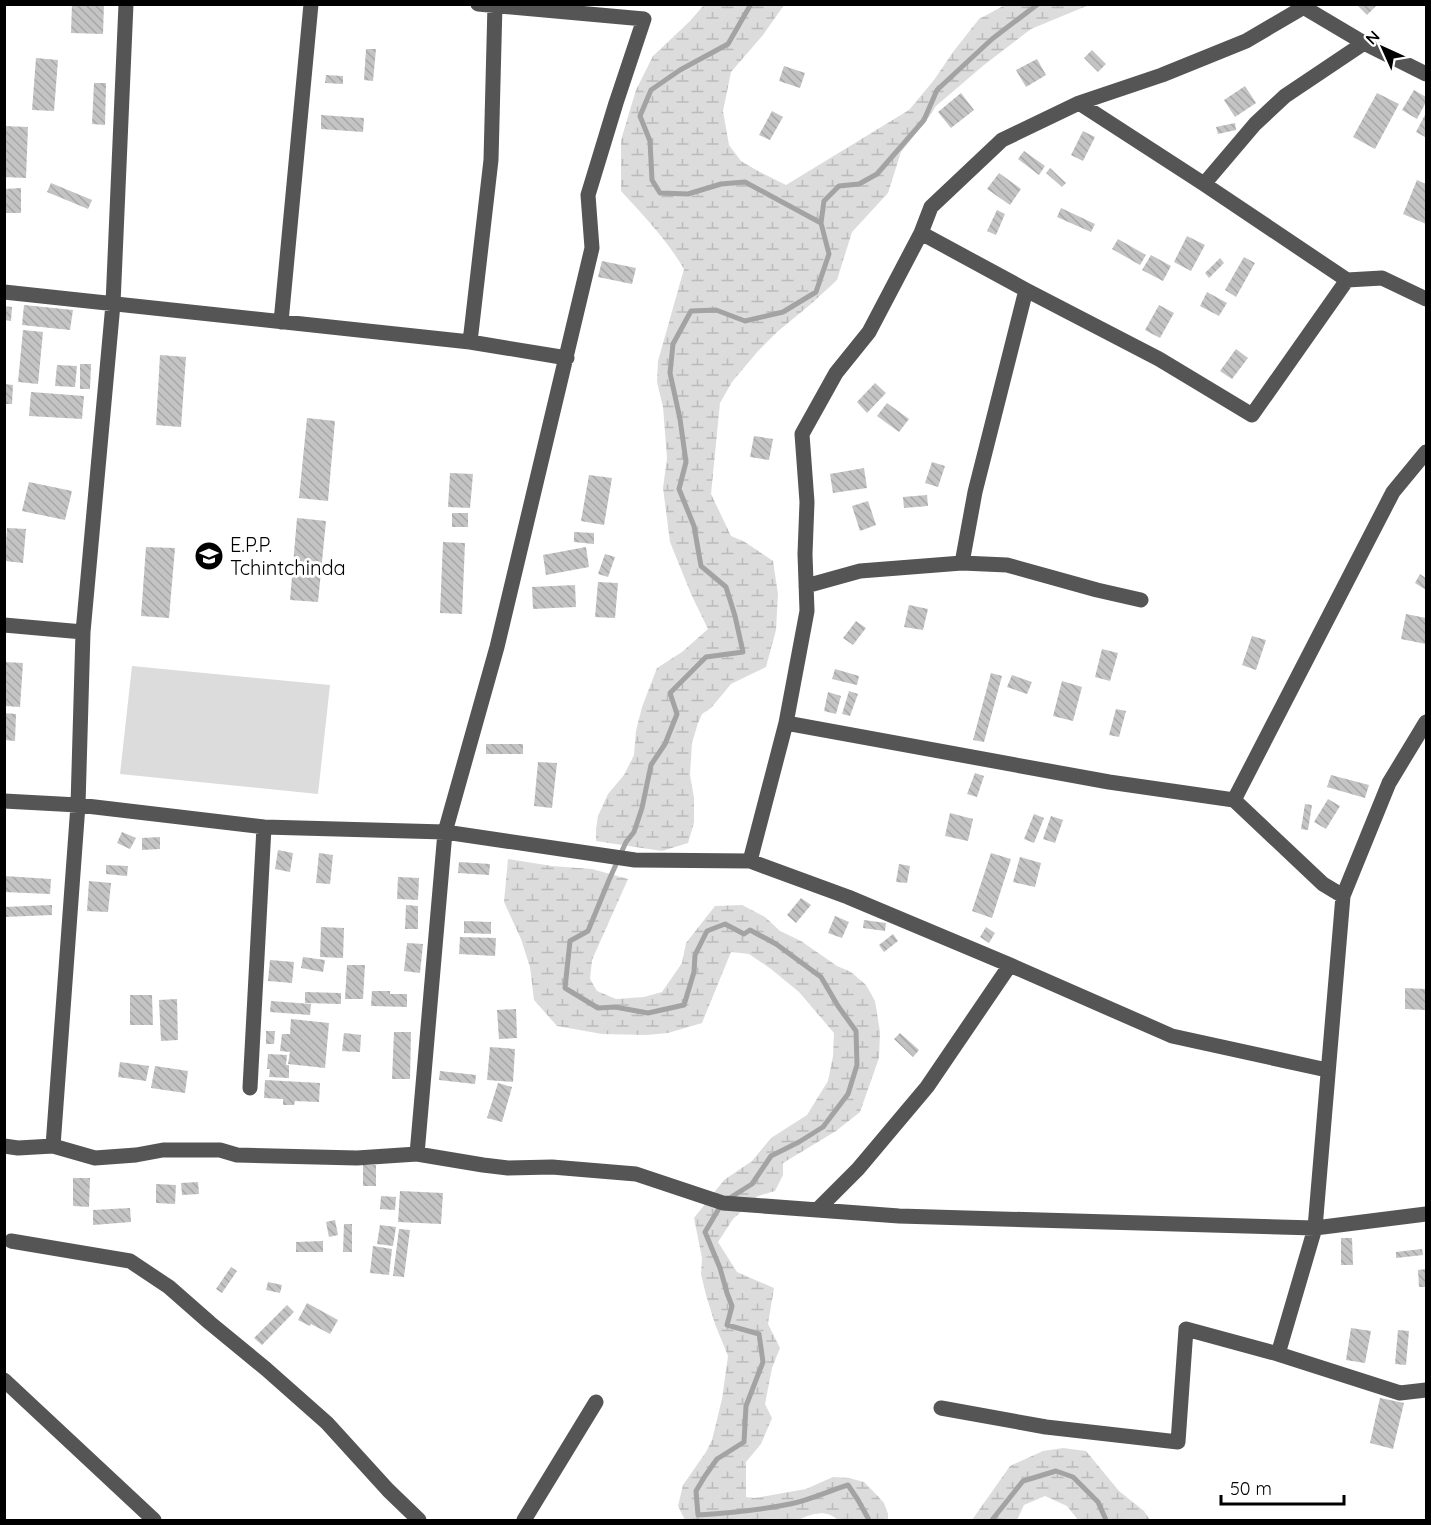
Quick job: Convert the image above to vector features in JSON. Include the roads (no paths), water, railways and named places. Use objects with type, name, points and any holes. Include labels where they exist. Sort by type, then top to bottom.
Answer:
[{"type":"street","points":[[53,1146],[78,805],[83,632],[113,304],[126,4]]},
{"type":"street","points":[[281,322],[311,4]]},
{"type":"street","points":[[417,1154],[445,832],[497,647],[592,248],[588,195],[644,20],[478,4]]},
{"type":"street","points":[[470,342],[491,160],[495,5]]},
{"type":"street","points":[[750,861],[786,723],[807,611],[807,502],[802,434],[836,373],[869,332],[921,233],[931,207],[1002,140],[1079,103],[1162,75],[1246,41],[1307,6],[1364,43],[1426,74]]},
{"type":"street","points":[[1204,184],[1255,124],[1285,96],[1364,43]]},
{"type":"street","points":[[1079,103],[1347,280],[1382,278],[1426,299]]},
{"type":"street","points":[[921,233],[1159,359],[1252,415],[1347,280]]},
{"type":"street","points":[[962,563],[977,482],[1026,290]]},
{"type":"street","points":[[4,292],[470,342],[567,358]]},
{"type":"street","points":[[1234,800],[1393,492],[1426,452]]},
{"type":"street","points":[[806,586],[860,572],[962,563],[1007,565],[1141,600]]},
{"type":"street","points":[[4,624],[83,632]]},
{"type":"street","points":[[1278,1354],[1315,1228],[1343,896],[1389,783],[1426,722]]},
{"type":"street","points":[[786,723],[1109,782],[1234,800],[1323,884],[1343,896]]},
{"type":"street","points":[[4,801],[78,805],[264,827],[445,832],[635,860],[750,861],[848,897],[1172,1036],[1327,1070]]},
{"type":"street","points":[[250,1088],[264,827]]},
{"type":"street","points":[[817,1210],[858,1169],[927,1087],[1010,965]]},
{"type":"street","points":[[4,1146],[18,1148],[53,1146],[95,1158],[136,1155],[163,1149],[220,1150],[237,1155],[357,1158],[417,1154],[500,1167],[552,1167],[636,1174],[723,1203],[899,1216],[1315,1228],[1426,1214]]},
{"type":"street","points":[[11,1241],[130,1260],[169,1287],[327,1423],[419,1521]]},
{"type":"street","points":[[942,1408],[1046,1427],[1178,1442],[1186,1329],[1278,1354],[1400,1393],[1426,1390]]},
{"type":"street","points":[[4,1380],[154,1521]]},
{"type":"street","points":[[524,1521],[596,1402]]},
{"type":"waterway","points":[[728,1199],[752,1184],[771,1156],[823,1127],[848,1094],[857,1065],[856,1031],[821,977],[776,944],[750,930],[744,934],[725,924],[707,931],[695,955],[694,972],[684,1005],[648,1013],[615,1007],[598,1008],[565,988],[570,941],[588,931],[626,842],[634,832],[642,808],[651,765],[665,744],[677,714],[670,693],[706,657],[743,652],[726,587],[701,566],[694,526],[679,489],[686,462],[670,373],[673,344],[691,311],[716,310],[745,321],[783,312],[816,292],[829,254],[821,223],[745,182],[721,184],[688,194],[660,193],[652,180],[650,141],[640,116],[651,90],[680,70],[728,44],[751,4]]},
{"type":"waterway","points":[[821,223],[824,201],[839,186],[859,184],[877,174],[924,120],[937,90],[992,39],[1038,4]]},
{"type":"waterway","points":[[721,1205],[705,1232],[732,1306],[727,1325],[759,1334],[763,1362],[746,1406],[744,1442],[717,1459],[705,1476],[696,1491],[698,1515],[790,1504],[848,1485],[869,1520]]},
{"type":"waterway","points":[[992,1520],[1023,1481],[1056,1471],[1073,1477],[1098,1502],[1106,1520]]},
{"type":"place","name":"E.P.P. Tchintchinda","points":[[209,556]]}]
